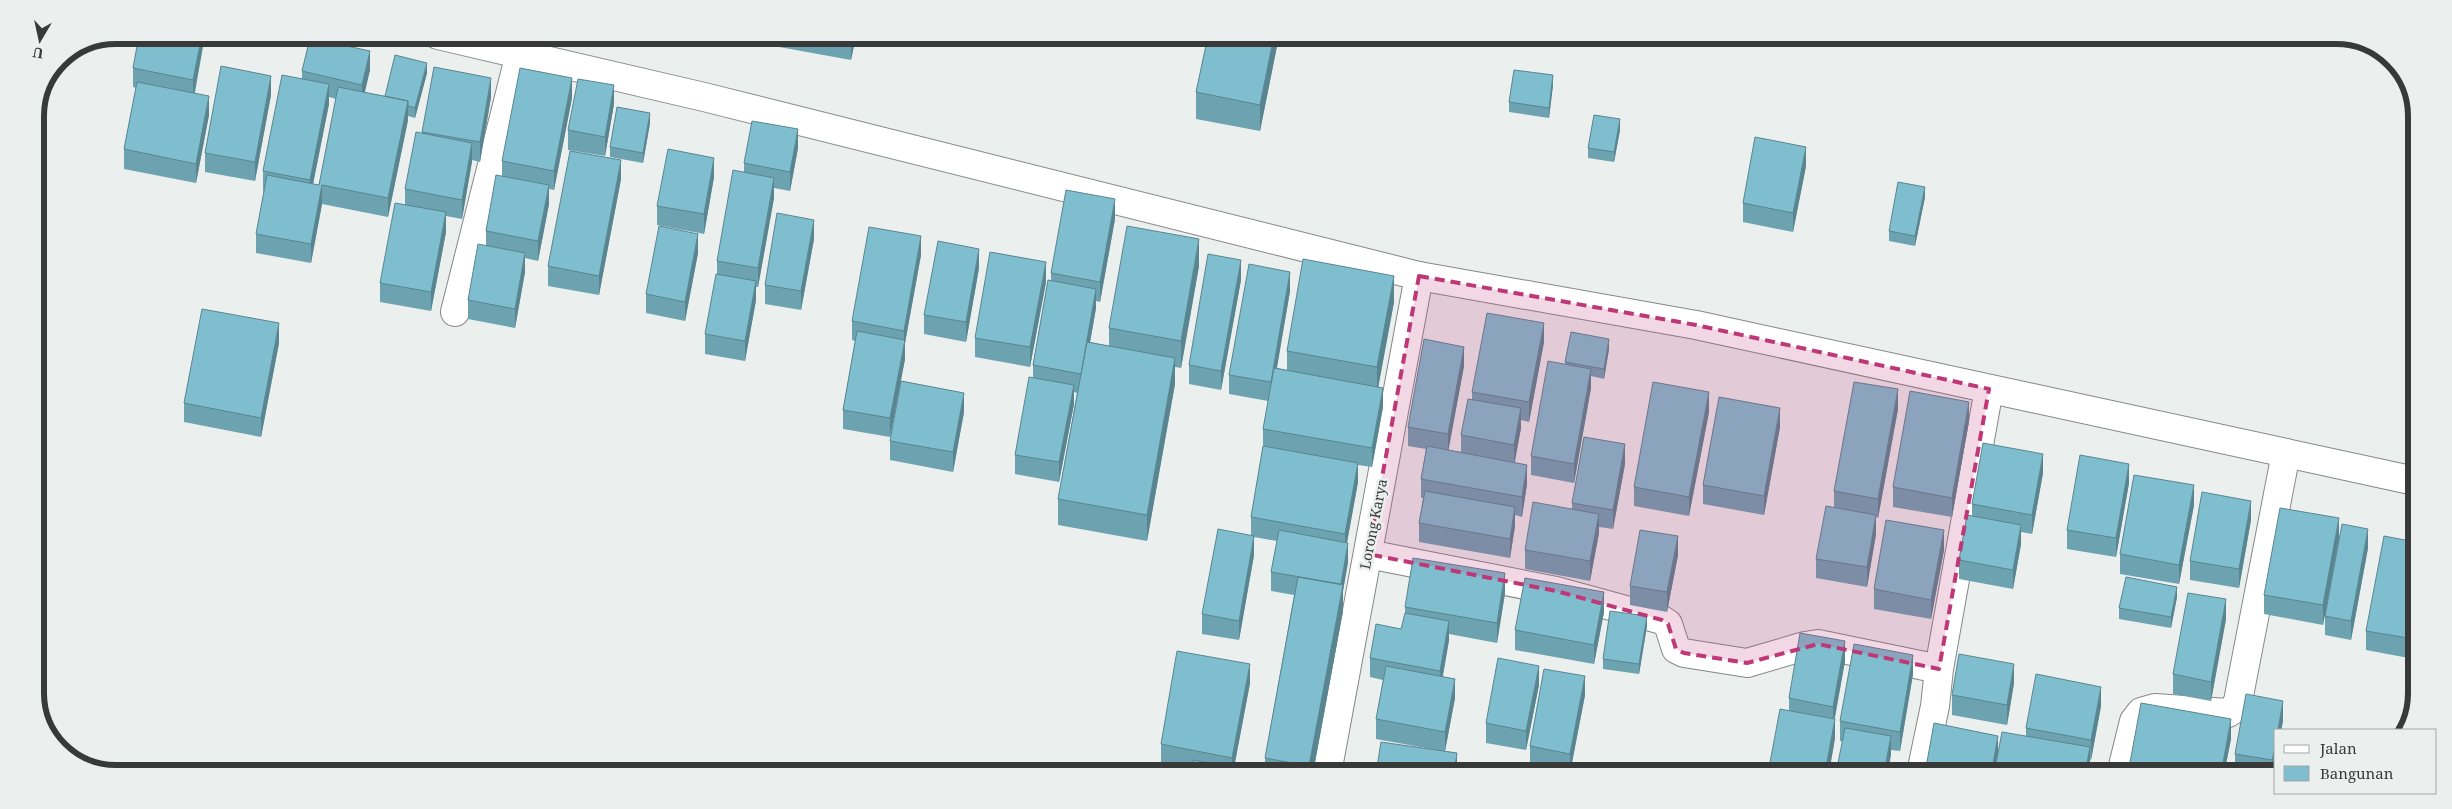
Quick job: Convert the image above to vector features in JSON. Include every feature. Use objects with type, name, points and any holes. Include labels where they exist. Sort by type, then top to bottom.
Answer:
[{"type":"street","points":[[477,44],[704,97],[1419,276],[1696,325],[2408,479]]},
{"type":"street","points":[[455,312],[520,54]]},
{"type":"street","name":"Lorong Karya","points":[[1328,765],[1419,276]]},
{"type":"street","points":[[1923,765],[1989,389]]},
{"type":"street","points":[[2123,765],[2134,721],[2141,712],[2155,708],[2228,712],[2234,709],[2238,701],[2286,453]]},
{"type":"street","points":[[1368,554],[1556,591],[1662,620],[1668,624],[1676,649],[1684,653],[1746,663],[1818,644],[1939,669]]},
{"type":"highlighted area","points":[[1419,276],[1696,325],[1989,389],[1939,669],[1818,644],[1747,663],[1684,653],[1676,649],[1668,624],[1662,620],[1556,591],[1368,554]]},
{"type":"building","points":[[137,44],[200,44],[193,80],[133,68]]},
{"type":"building","points":[[309,44],[338,44],[370,51],[362,85],[302,71]]},
{"type":"building","points":[[1206,44],[1272,44],[1260,105],[1196,92]]},
{"type":"building","points":[[395,55],[427,63],[415,108],[408,106],[408,101],[385,96]]},
{"type":"building","points":[[221,66],[271,76],[255,162],[205,153]]},
{"type":"building","points":[[434,67],[491,78],[480,142],[422,132]]},
{"type":"building","points":[[520,68],[572,78],[554,171],[502,161]]},
{"type":"building","points":[[1514,70],[1553,75],[1549,108],[1509,102]]},
{"type":"building","points":[[282,75],[329,84],[310,180],[263,171]]},
{"type":"building","points":[[578,79],[614,85],[605,137],[568,130]]},
{"type":"building","points":[[137,82],[209,96],[196,164],[124,149]]},
{"type":"building","points":[[338,87],[408,101],[388,198],[322,185],[311,244],[256,234],[267,175],[319,185]]},
{"type":"building","points":[[617,107],[650,113],[643,153],[610,147]]},
{"type":"building","points":[[1594,115],[1620,119],[1614,152],[1588,148]]},
{"type":"building","points":[[752,121],[798,129],[790,172],[744,163]]},
{"type":"building","points":[[416,132],[472,143],[462,200],[405,189]]},
{"type":"building","points":[[1755,137],[1806,147],[1793,213],[1743,203]]},
{"type":"building","points":[[668,149],[714,158],[704,214],[657,206]]},
{"type":"building","points":[[570,151],[621,160],[599,276],[548,266]]},
{"type":"building","points":[[733,170],[774,178],[758,268],[717,261]]},
{"type":"building","points":[[496,175],[549,185],[538,241],[486,231]]},
{"type":"building","points":[[1898,182],[1925,187],[1915,236],[1889,231]]},
{"type":"building","points":[[1066,190],[1115,199],[1100,282],[1051,273]]},
{"type":"building","points":[[395,203],[446,212],[431,292],[380,283]]},
{"type":"building","points":[[777,213],[814,220],[801,291],[765,285]]},
{"type":"building","points":[[659,226],[698,234],[685,302],[646,294]]},
{"type":"building","points":[[1127,226],[1199,239],[1181,341],[1109,328]]},
{"type":"building","points":[[869,227],[921,236],[904,331],[852,321]]},
{"type":"building","points":[[938,241],[979,249],[966,322],[924,315]]},
{"type":"building","points":[[478,244],[525,253],[515,309],[468,300]]},
{"type":"building","points":[[990,252],[1046,262],[1030,347],[975,338]]},
{"type":"building","points":[[1208,254],[1241,260],[1221,371],[1189,365]]},
{"type":"building","points":[[1303,259],[1394,276],[1377,367],[1287,351]]},
{"type":"building","points":[[1249,264],[1290,272],[1271,382],[1229,375]]},
{"type":"building","points":[[716,274],[756,281],[745,341],[705,334]]},
{"type":"building","points":[[1048,280],[1096,289],[1081,374],[1033,365]]},
{"type":"building","points":[[202,309],[279,323],[261,418],[184,403]]},
{"type":"building","points":[[1487,313],[1544,323],[1529,402],[1472,392]]},
{"type":"building","points":[[857,331],[905,340],[890,418],[843,410]]},
{"type":"building","points":[[1571,332],[1609,339],[1604,369],[1565,362]]},
{"type":"building","points":[[1424,339],[1464,347],[1448,434],[1408,427]]},
{"type":"building","points":[[1087,342],[1175,358],[1147,515],[1058,499]]},
{"type":"building","points":[[1548,361],[1591,369],[1574,464],[1531,456]]},
{"type":"building","points":[[1274,368],[1383,388],[1372,448],[1263,429]]},
{"type":"building","points":[[1029,377],[1074,385],[1059,462],[1015,455]]},
{"type":"building","points":[[901,381],[964,393],[953,452],[890,441]]},
{"type":"building","points":[[1653,382],[1709,392],[1689,497],[1634,487]]},
{"type":"building","points":[[1854,382],[1898,389],[1878,499],[1834,491]]},
{"type":"building","points":[[1910,391],[1969,402],[1952,498],[1893,487]]},
{"type":"building","points":[[1719,397],[1780,408],[1764,496],[1703,485]]},
{"type":"building","points":[[1468,399],[1521,408],[1514,445],[1461,435]]},
{"type":"building","points":[[1584,437],[1625,444],[1613,510],[1572,503]]},
{"type":"building","points":[[1983,443],[2043,454],[2032,515],[1972,504]]},
{"type":"building","points":[[1263,446],[1358,463],[1345,534],[1251,517]]},
{"type":"building","points":[[1427,446],[1527,465],[1522,497],[1421,479]]},
{"type":"building","points":[[2080,455],[2129,464],[2116,538],[2067,530]]},
{"type":"building","points":[[2134,475],[2194,485],[2179,565],[2120,554]]},
{"type":"building","points":[[1425,491],[1515,507],[1510,539],[1419,523]]},
{"type":"building","points":[[2202,492],[2251,501],[2239,569],[2190,561]]},
{"type":"building","points":[[1533,502],[1599,514],[1590,561],[1525,550]]},
{"type":"building","points":[[1826,506],[1876,515],[1867,567],[1816,559]]},
{"type":"building","points":[[2280,508],[2339,518],[2323,605],[2264,595]]},
{"type":"building","points":[[1967,515],[2021,525],[2013,570],[1959,560]]},
{"type":"building","points":[[1886,520],[1944,530],[1931,600],[1874,589]]},
{"type":"building","points":[[2342,524],[2368,529],[2351,621],[2325,616]]},
{"type":"building","points":[[1218,529],[1254,536],[1239,621],[1202,614]]},
{"type":"building","points":[[1279,530],[1348,543],[1341,584],[1271,572]]},
{"type":"building","points":[[1640,530],[1678,536],[1667,592],[1630,586]]},
{"type":"building","points":[[2384,536],[2408,541],[2408,638],[2366,631]]},
{"type":"building","points":[[1413,558],[1505,573],[1497,623],[1405,607]]},
{"type":"building","points":[[1298,577],[1343,585],[1309,765],[1265,758]]},
{"type":"building","points":[[2126,577],[2177,587],[2171,617],[2119,608]]},
{"type":"building","points":[[1525,578],[1604,592],[1594,645],[1515,630]]},
{"type":"building","points":[[2188,593],[2226,599],[2211,682],[2173,674]]},
{"type":"building","points":[[1610,611],[1647,616],[1639,664],[1603,659]]},
{"type":"building","points":[[1405,613],[1449,621],[1440,671],[1370,658],[1376,624],[1401,629]]},
{"type":"building","points":[[1800,633],[1845,641],[1833,707],[1789,698]]},
{"type":"building","points":[[1854,644],[1913,655],[1900,732],[1840,721]]},
{"type":"building","points":[[1177,651],[1250,664],[1232,758],[1161,744]]},
{"type":"building","points":[[1959,654],[2014,664],[2007,705],[1952,695]]},
{"type":"building","points":[[1498,658],[1539,666],[1526,731],[1486,723]]},
{"type":"building","points":[[1386,666],[1455,679],[1445,732],[1376,719]]},
{"type":"building","points":[[1544,669],[1585,676],[1570,754],[1530,746]]},
{"type":"building","points":[[2036,674],[2101,687],[2091,740],[2026,728]]},
{"type":"building","points":[[2246,694],[2283,701],[2278,729],[2274,729],[2272,760],[2235,754]]},
{"type":"building","points":[[2141,703],[2231,719],[2223,765],[2130,765]]},
{"type":"building","points":[[1780,709],[1835,719],[1826,765],[1770,765]]},
{"type":"building","points":[[1934,723],[1998,736],[1993,765],[1926,765]]},
{"type":"building","points":[[1845,728],[1891,736],[1886,765],[1838,765]]},
{"type":"building","points":[[2002,732],[2090,747],[2087,765],[1996,765]]},
{"type":"building","points":[[1381,742],[1457,753],[1455,765],[1377,765]]},
{"type":"building","points":[[1193,760],[1218,765],[1192,765]]}]
